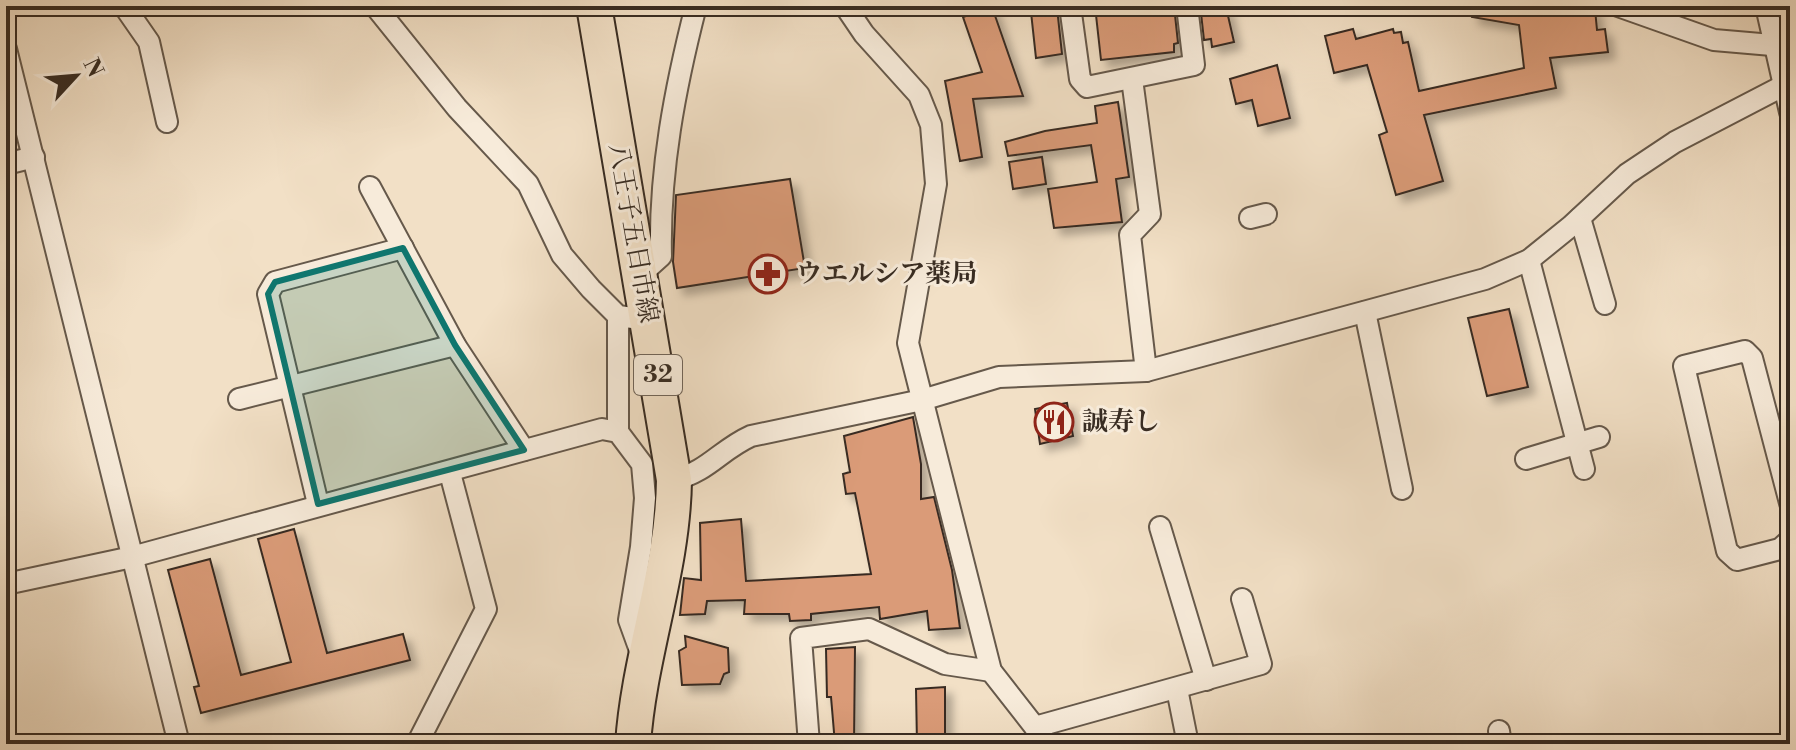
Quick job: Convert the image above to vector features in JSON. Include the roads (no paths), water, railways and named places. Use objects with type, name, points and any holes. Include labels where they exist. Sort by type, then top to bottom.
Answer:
[{"type":"main road","name":"八王子五日市線","points":[[594,6],[641,274],[633,318],[674,480],[671,537],[645,665],[633,744]]},
{"type":"street","points":[[124,6],[149,42],[167,122]]},
{"type":"street","points":[[375,6],[457,108],[528,184],[562,255],[633,318],[618,432]]},
{"type":"street","points":[[641,274],[661,256],[664,174],[677,77],[696,6]]},
{"type":"street","points":[[845,6],[864,34],[919,95],[931,125],[936,184],[908,343],[991,671],[1048,744]]},
{"type":"street","points":[[1070,6],[1080,79],[1087,87],[1194,65],[1187,6]]},
{"type":"street","points":[[1618,6],[1714,40],[1772,45]]},
{"type":"street","points":[[1766,6],[1772,45],[1785,81],[1790,112]]},
{"type":"street","points":[[6,49],[179,744]]},
{"type":"street","points":[[1132,79],[1150,214],[1130,235],[1146,371]]},
{"type":"street","points":[[674,480],[698,474],[734,444],[751,436],[922,400],[1015,374],[1146,371],[1485,279],[1529,260],[1627,174],[1675,142],[1785,81]]},
{"type":"street","points":[[6,164],[34,157]]},
{"type":"street","points":[[370,187],[455,345],[524,450]]},
{"type":"street","points":[[1580,218],[1605,304]]},
{"type":"street","points":[[318,504],[268,294],[275,282],[403,248]]},
{"type":"street","points":[[1529,260],[1584,469]]},
{"type":"street","points":[[1365,312],[1402,489]]},
{"type":"street","points":[[239,399],[455,345]]},
{"type":"street","points":[[1790,503],[1752,358],[1745,351],[1684,366],[1727,551],[1737,560],[1780,549],[1790,540]]},
{"type":"street","points":[[6,584],[132,557],[318,504],[450,473],[602,429],[618,432],[642,464],[645,498],[629,620],[645,665]]},
{"type":"street","points":[[1526,459],[1599,437]]},
{"type":"street","points":[[417,744],[486,609],[450,473]]},
{"type":"street","points":[[1160,527],[1206,680]]},
{"type":"street","points":[[1035,727],[1261,664],[1242,599]]},
{"type":"street","points":[[809,744],[801,638],[869,629],[945,664],[991,671]]},
{"type":"street","points":[[1177,689],[1188,744]]},
{"type":"place","name":"ウエルシア薬局","points":[[768,274]]},
{"type":"place","name":"誠寿し","points":[[1054,422]]}]
